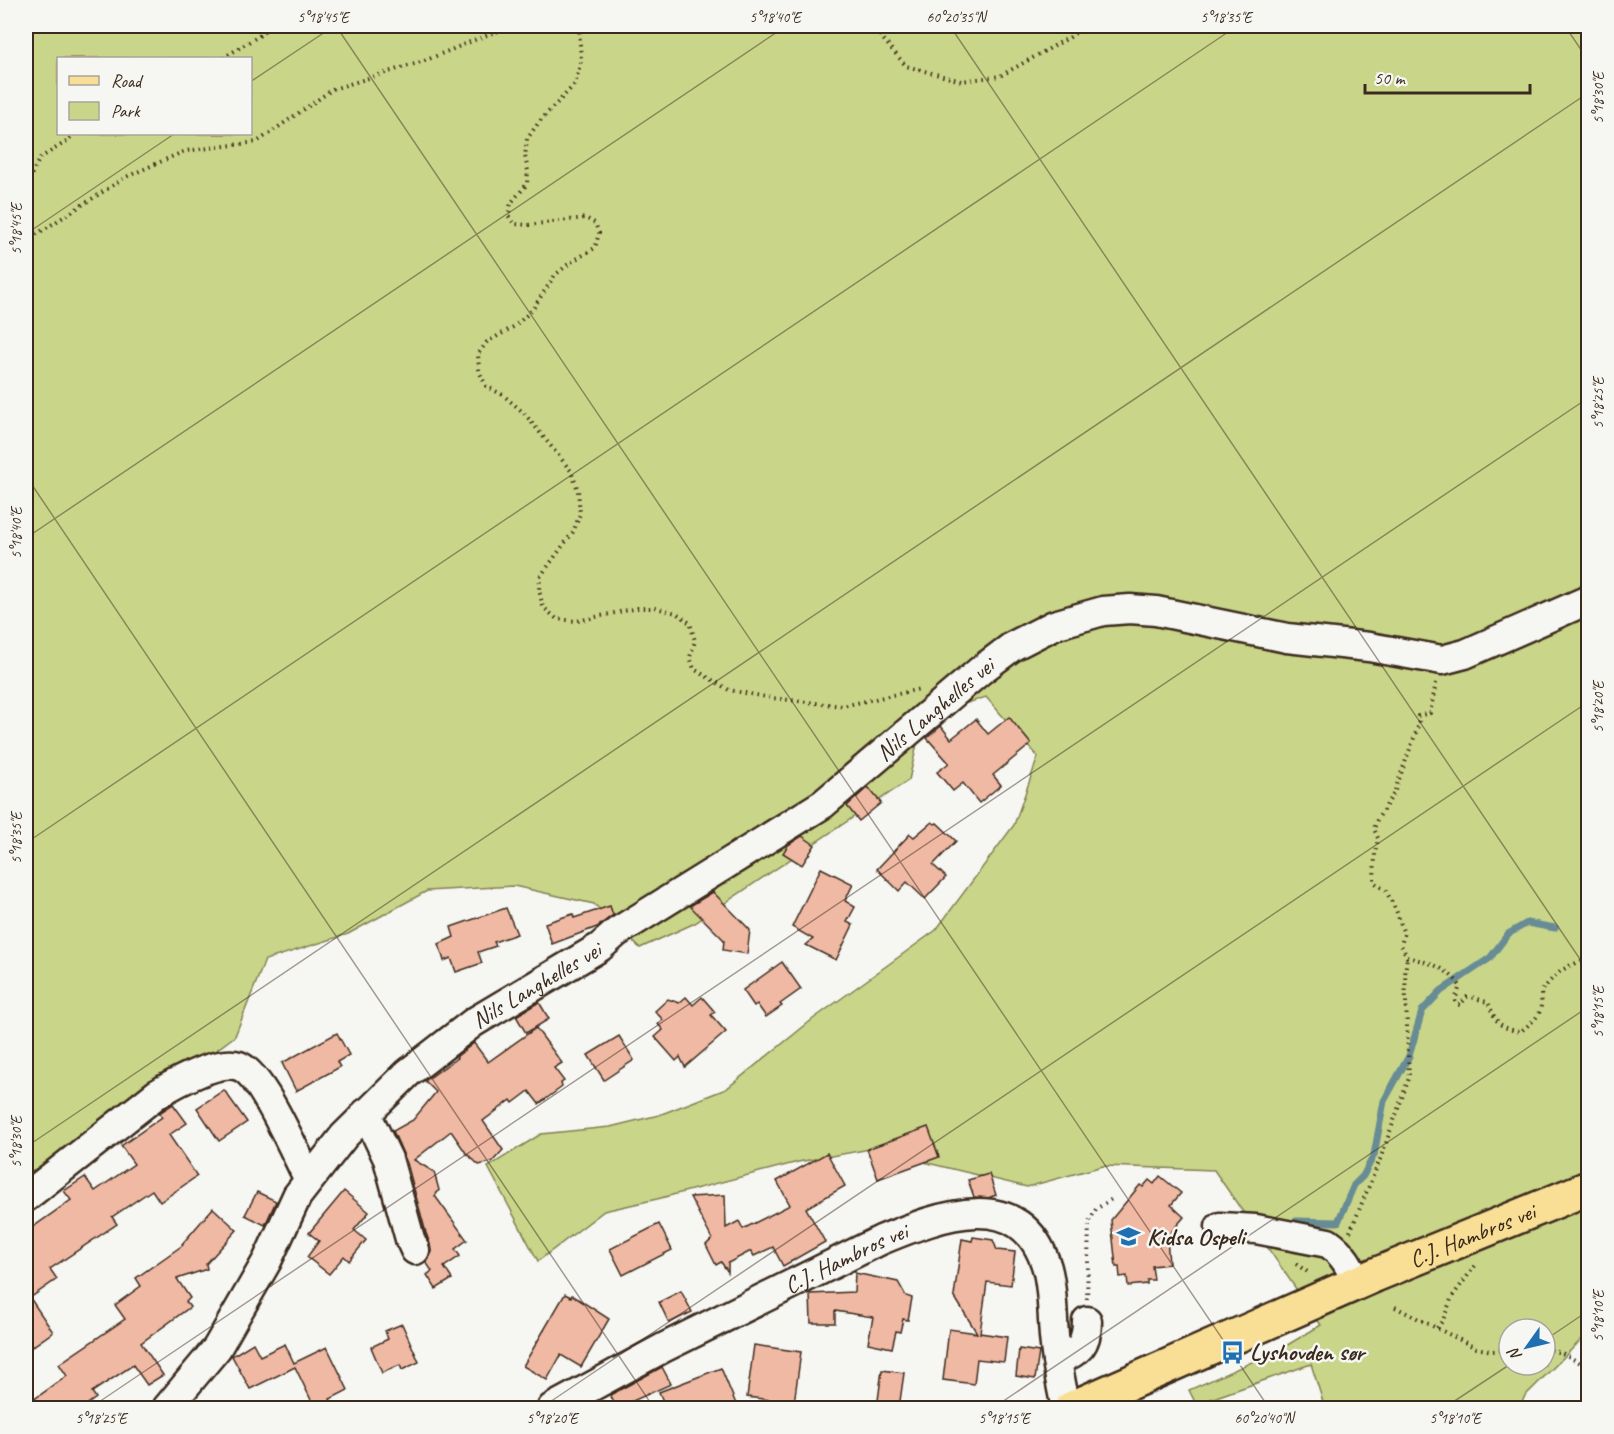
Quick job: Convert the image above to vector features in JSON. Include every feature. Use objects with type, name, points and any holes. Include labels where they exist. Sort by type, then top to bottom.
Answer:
[{"type":"main road","name":"C.J. Hambros vei","points":[[1072,1408],[1485,1228],[1588,1188]]},
{"type":"street","name":"Nils Langhelles vei","points":[[167,1408],[217,1348],[267,1261],[297,1196],[344,1136],[408,1073],[474,1022],[600,947],[617,932],[823,804],[1013,646],[1054,625],[1103,611],[1130,609],[1156,611],[1287,638],[1369,647],[1442,660],[1465,654],[1588,600]]},
{"type":"street","points":[[26,1197],[157,1094],[177,1082],[225,1064],[239,1066],[254,1078],[309,1180]]},
{"type":"street","points":[[366,1113],[388,1159],[415,1250]]},
{"type":"street","name":"C.J. Hambros vei","points":[[552,1408],[663,1348],[881,1240],[917,1225],[975,1213],[993,1213],[1012,1220],[1034,1238],[1040,1249],[1047,1269],[1052,1296],[1054,1337],[1066,1408]]},
{"type":"street","points":[[1220,1227],[1256,1229],[1328,1243],[1346,1260],[1358,1284]]},
{"type":"street","points":[[1057,1360],[1079,1349],[1087,1332],[1087,1321]]},
{"type":"path","points":[[225,57],[262,34],[267,26]]},
{"type":"path","points":[[26,242],[126,177],[185,151],[256,142],[333,89],[424,61],[495,32],[537,26]]},
{"type":"path","points":[[579,26],[581,61],[575,84],[539,122],[527,139],[525,156],[528,171],[527,184],[511,203],[508,215],[513,224],[528,225],[585,218],[595,223],[599,233],[595,248],[571,262],[555,275],[532,310],[515,326],[487,342],[478,354],[479,371],[486,386],[503,395],[524,413],[571,471],[578,490],[580,514],[573,532],[540,577],[538,590],[543,607],[557,620],[577,621],[638,608],[656,608],[676,613],[690,623],[695,641],[690,657],[694,669],[729,690],[771,698],[843,706],[926,687],[943,702]]},
{"type":"path","points":[[872,26],[906,66],[961,81],[1000,75],[1071,37],[1084,26]]},
{"type":"path","points":[[1576,26],[1588,36]]},
{"type":"path","points":[[26,176],[31,175],[40,158],[73,135]]},
{"type":"path","points":[[1338,1250],[1352,1228],[1382,1157],[1408,1078],[1405,974],[1407,957],[1401,945],[1404,934],[1396,910],[1386,891],[1374,882],[1378,838],[1374,829],[1394,793],[1419,724],[1418,716],[1431,712],[1437,673],[1442,660]]},
{"type":"path","points":[[1407,957],[1432,963],[1454,977],[1460,986],[1455,1000],[1456,1004],[1460,1005],[1467,997],[1488,1002],[1494,1017],[1504,1029],[1520,1032],[1537,1018],[1542,1005],[1541,992],[1550,981],[1569,964],[1588,959]]},
{"type":"path","points":[[1087,1321],[1089,1222],[1096,1209],[1112,1198]]},
{"type":"path","points":[[1437,1328],[1443,1320],[1452,1297],[1482,1255]]},
{"type":"path","points":[[1395,1307],[1476,1348],[1497,1351]]},
{"type":"path","points":[[1557,1352],[1588,1367]]},
{"type":"green space","points":[[26,26],[1588,26],[1588,1333],[1557,1364],[1557,1317],[1497,1317],[1497,1377],[1544,1377],[1525,1396],[1519,1408],[1325,1408],[1311,1364],[1196,1404],[1189,1390],[1279,1350],[1321,1325],[1214,1170],[1103,1166],[1027,1187],[870,1149],[798,1162],[604,1211],[538,1261],[488,1167],[541,1134],[610,1127],[659,1115],[726,1089],[813,1019],[936,930],[1014,825],[1038,757],[986,697],[923,717],[909,780],[695,923],[640,948],[594,904],[514,886],[427,891],[348,934],[265,960],[235,1036],[26,1193]]},
{"type":"building","points":[[1009,717],[1031,744],[993,775],[1001,785],[979,803],[963,783],[953,791],[937,772],[949,763],[927,738],[941,726],[951,739],[976,719],[988,734]]},
{"type":"building","points":[[868,787],[881,803],[859,821],[847,806]]},
{"type":"building","points":[[932,822],[937,823],[956,841],[933,865],[946,877],[925,899],[907,882],[899,891],[877,869],[910,834],[914,837]]},
{"type":"building","points":[[802,836],[815,845],[802,865],[783,853],[788,845]]},
{"type":"building","points":[[821,868],[853,884],[845,901],[855,907],[847,922],[853,925],[836,960],[806,945],[813,939],[792,927]]},
{"type":"building","points":[[713,892],[750,930],[747,954],[723,950],[724,940],[690,906]]},
{"type":"building","points":[[610,906],[613,915],[597,927],[552,944],[545,923],[573,914],[574,918]]},
{"type":"building","points":[[506,908],[517,934],[494,942],[496,946],[478,952],[482,963],[456,972],[451,958],[444,961],[439,944],[454,937],[451,927]]},
{"type":"building","points":[[782,962],[801,989],[766,1017],[757,1004],[754,1006],[743,990]]},
{"type":"building","points":[[686,997],[693,1005],[702,997],[715,1012],[711,1015],[726,1032],[685,1067],[680,1057],[676,1061],[655,1037],[663,1030],[658,1024],[663,1020],[655,1011],[668,999],[679,1003]]},
{"type":"building","points":[[539,1002],[549,1019],[526,1033],[516,1016]]},
{"type":"building","points":[[536,1028],[562,1063],[554,1068],[564,1081],[561,1083],[562,1087],[539,1104],[529,1091],[513,1103],[511,1100],[483,1121],[503,1150],[492,1162],[479,1165],[466,1153],[451,1131],[414,1160],[434,1172],[439,1190],[435,1196],[467,1240],[455,1249],[460,1256],[444,1267],[452,1279],[436,1289],[427,1275],[432,1271],[426,1262],[431,1252],[430,1244],[407,1163],[393,1131],[413,1120],[436,1092],[425,1081],[474,1043],[488,1062]]},
{"type":"building","points":[[337,1033],[349,1055],[337,1062],[340,1067],[296,1091],[282,1063]]},
{"type":"building","points":[[619,1036],[634,1060],[604,1080],[588,1055]]},
{"type":"building","points":[[224,1090],[247,1122],[219,1141],[197,1108]]},
{"type":"building","points":[[173,1104],[187,1123],[169,1135],[197,1176],[160,1202],[152,1190],[112,1217],[117,1224],[50,1269],[57,1279],[30,1298],[53,1332],[26,1351],[26,1232],[71,1200],[64,1191],[85,1177],[95,1191],[134,1164],[121,1146],[162,1117],[159,1113]]},
{"type":"building","points":[[928,1127],[939,1157],[878,1179],[867,1149]]},
{"type":"building","points":[[827,1153],[845,1186],[806,1208],[825,1242],[783,1266],[773,1247],[754,1256],[751,1251],[728,1263],[728,1272],[721,1262],[716,1265],[706,1245],[712,1239],[690,1197],[725,1195],[726,1228],[739,1221],[743,1229],[790,1205],[777,1181]]},
{"type":"building","points":[[989,1174],[996,1195],[988,1198],[974,1197],[968,1180]]},
{"type":"building","points":[[1160,1176],[1181,1193],[1171,1205],[1184,1217],[1167,1237],[1169,1264],[1152,1266],[1154,1280],[1147,1280],[1147,1284],[1128,1286],[1127,1276],[1120,1277],[1119,1267],[1116,1267],[1111,1220],[1140,1185],[1143,1187],[1149,1180],[1154,1184]]},
{"type":"building","points":[[344,1191],[369,1212],[354,1230],[366,1240],[349,1261],[344,1256],[329,1274],[307,1257],[319,1241],[309,1233]]},
{"type":"building","points":[[257,1192],[276,1201],[265,1225],[245,1215]]},
{"type":"building","points":[[213,1208],[237,1230],[206,1264],[207,1269],[177,1279],[190,1298],[186,1302],[190,1307],[141,1343],[163,1375],[147,1385],[133,1365],[92,1392],[96,1398],[82,1408],[26,1408],[26,1405],[67,1376],[59,1364],[125,1319],[115,1305],[141,1286],[136,1278],[183,1245]]},
{"type":"building","points":[[659,1224],[672,1250],[623,1275],[610,1249]]},
{"type":"building","points":[[973,1237],[993,1240],[997,1250],[1015,1252],[1011,1285],[987,1282],[980,1333],[1007,1337],[1004,1362],[977,1359],[974,1384],[943,1380],[949,1329],[977,1333],[954,1296],[962,1239],[972,1241]]},
{"type":"building","points":[[855,1273],[898,1282],[906,1296],[912,1298],[908,1320],[903,1319],[900,1332],[896,1331],[892,1348],[868,1343],[873,1317],[835,1311],[835,1323],[811,1323],[810,1294],[854,1292]]},
{"type":"building","points":[[681,1291],[692,1312],[669,1323],[659,1302]]},
{"type":"building","points":[[565,1294],[571,1297],[572,1295],[609,1319],[581,1367],[561,1355],[547,1380],[523,1366]]},
{"type":"building","points":[[402,1324],[419,1362],[402,1370],[400,1365],[382,1373],[371,1347],[388,1339],[385,1331]]},
{"type":"building","points":[[253,1343],[260,1356],[285,1344],[294,1363],[327,1347],[348,1390],[330,1399],[335,1408],[315,1408],[295,1367],[250,1389],[232,1356]]},
{"type":"building","points":[[754,1345],[801,1352],[794,1403],[747,1397]]},
{"type":"building","points":[[1019,1349],[1039,1352],[1035,1379],[1016,1376]]},
{"type":"building","points":[[662,1367],[671,1384],[617,1408],[610,1395]]},
{"type":"building","points":[[721,1368],[736,1404],[725,1408],[666,1408],[659,1392]]},
{"type":"building","points":[[882,1370],[904,1373],[899,1408],[877,1408]]},
{"type":"waterway","points":[[1296,1221],[1338,1222],[1354,1185],[1363,1176],[1374,1155],[1384,1101],[1409,1056],[1422,1011],[1441,991],[1490,958],[1508,934],[1527,923],[1555,928]]},
{"type":"place","name":"Kidsa Ospeli","points":[[1129,1237]]},
{"type":"place","name":"Lyshovden sør","points":[[1232,1352]]}]
